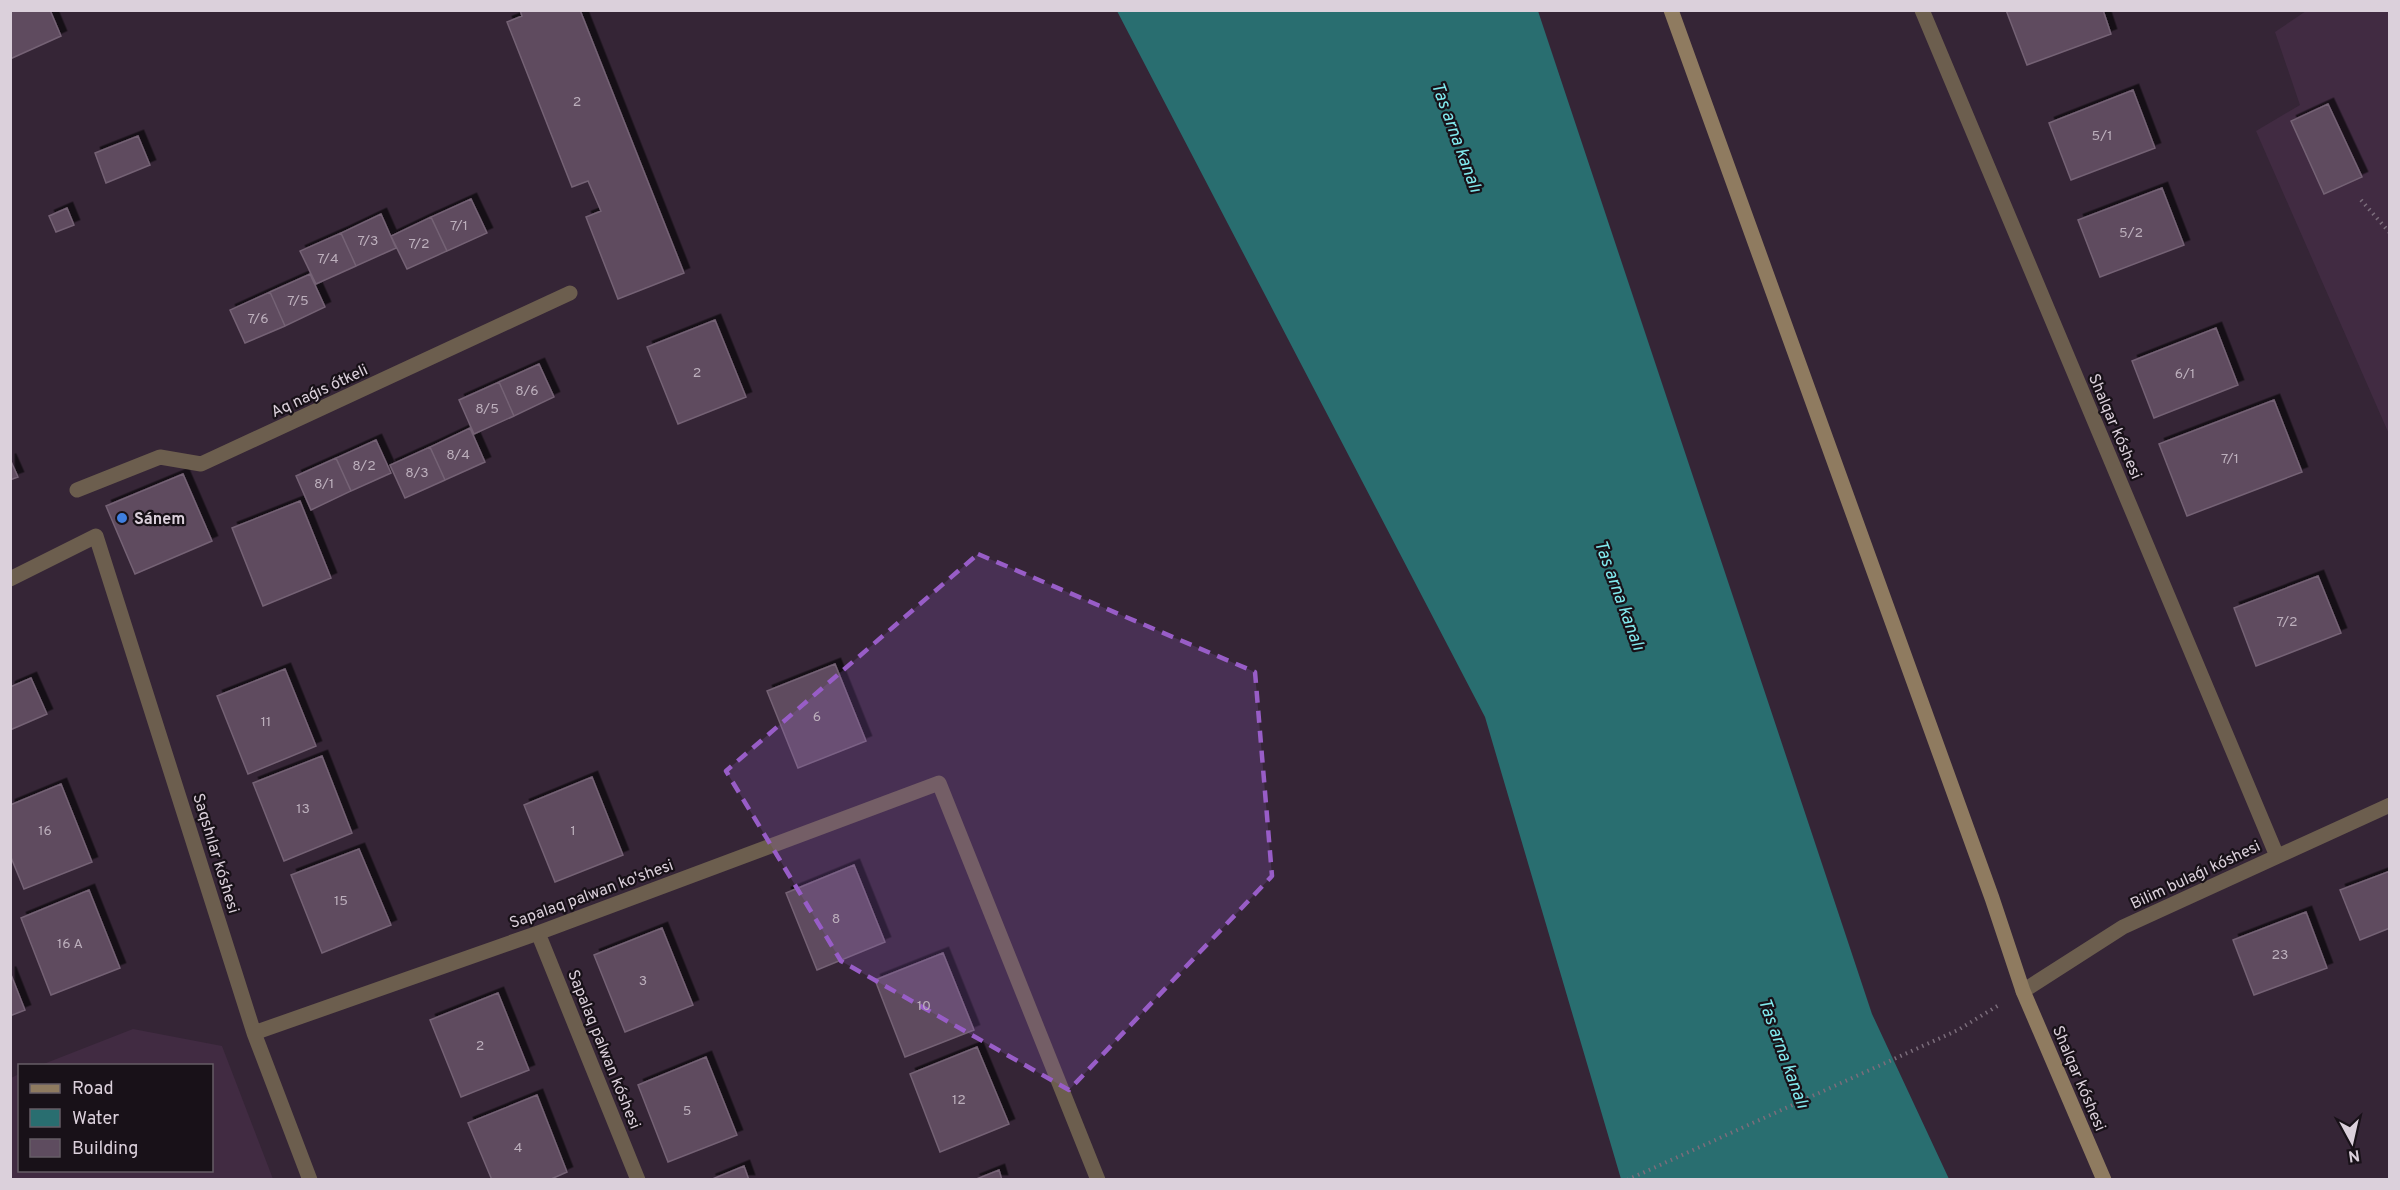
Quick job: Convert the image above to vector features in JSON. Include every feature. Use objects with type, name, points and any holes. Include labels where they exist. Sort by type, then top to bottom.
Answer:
[{"type":"street","name":"Shalqar kóshesi","points":[[1671,10],[1992,898],[2023,990],[2104,1179]]},
{"type":"street","name":"Shalqar kóshesi","points":[[1922,10],[2277,856]]},
{"type":"street","name":"Aq naǵıs ótkeli","points":[[77,490],[160,457],[201,464],[570,293]]},
{"type":"street","name":"Saqshılar kóshesi","points":[[10,579],[96,536],[149,696],[254,1033],[310,1179]]},
{"type":"street","name":"Sapalaq palwan ko'shesi","points":[[254,1033],[538,933],[939,783],[1098,1179]]},
{"type":"street","name":"Bilim bulaǵı kóshesi","points":[[2023,990],[2123,927],[2390,805]]},
{"type":"street","name":"Sapalaq palwan kóshesi","points":[[538,933],[638,1179]]},
{"type":"path","points":[[2361,200],[2390,233]]},
{"type":"path","points":[[1627,1179],[1958,1030],[2023,990]]},
{"type":"highlighted area","points":[[978,554],[1255,672],[1272,876],[1069,1090],[841,961],[726,771]]},
{"type":"shaded area","points":[[2306,11],[2389,11],[2389,434],[2256,131],[2300,105],[2275,32]]},
{"type":"shaded area","points":[[133,1029],[222,1046],[273,1179],[11,1179],[11,1078],[18,1074],[18,1172],[213,1172],[213,1064],[44,1064]]},
{"type":"water","name":"Tas arna kanalı","points":[[1117,11],[1538,11],[1872,1014],[1949,1179],[1621,1179],[1485,717]]},
{"type":"building","points":[[10,10],[50,10],[61,36],[10,59]]},
{"type":"building","points":[[520,10],[580,10],[684,273],[618,299],[586,217],[601,211],[588,181],[572,187],[507,22],[522,16]]},
{"type":"building","points":[[2006,10],[2103,10],[2111,34],[2027,65]]},
{"type":"building","points":[[2133,90],[2155,148],[2071,180],[2049,123]]},
{"type":"building","points":[[2328,104],[2362,177],[2324,194],[2291,121]]},
{"type":"building","points":[[138,136],[150,165],[106,183],[95,153]]},
{"type":"building","points":[[2162,188],[2184,245],[2100,277],[2078,220]]},
{"type":"building","points":[[471,199],[487,233],[447,251],[431,217]]},
{"type":"building","points":[[67,208],[74,225],[56,232],[49,216]]},
{"type":"building","points":[[381,214],[396,248],[356,266],[341,233]]},
{"type":"building","points":[[431,217],[447,251],[407,269],[391,236]]},
{"type":"building","points":[[341,233],[356,266],[316,284],[300,251]]},
{"type":"building","points":[[310,274],[325,307],[285,326],[270,292]]},
{"type":"building","points":[[270,292],[285,326],[245,343],[230,310]]},
{"type":"building","points":[[715,320],[746,397],[678,424],[647,347]]},
{"type":"building","points":[[2216,328],[2238,385],[2154,418],[2132,361]]},
{"type":"building","points":[[539,364],[554,397],[514,416],[499,382]]},
{"type":"building","points":[[499,382],[514,416],[474,434],[459,400]]},
{"type":"building","points":[[2274,400],[2302,472],[2187,516],[2159,444]]},
{"type":"building","points":[[470,428],[485,462],[445,480],[430,447]]},
{"type":"building","points":[[376,440],[391,473],[351,491],[336,458]]},
{"type":"building","points":[[430,447],[445,480],[405,498],[390,465]]},
{"type":"building","points":[[336,458],[351,491],[311,510],[296,476]]},
{"type":"building","points":[[10,459],[18,477],[10,480]]},
{"type":"building","points":[[183,474],[212,541],[135,574],[106,506]]},
{"type":"building","points":[[300,501],[331,578],[263,606],[232,528]]},
{"type":"building","points":[[2318,576],[2341,633],[2256,666],[2234,608]]},
{"type":"building","points":[[835,664],[866,741],[798,768],[767,691]]},
{"type":"building","points":[[285,669],[316,746],[248,774],[217,696]]},
{"type":"building","points":[[31,678],[47,714],[10,730],[10,687]]},
{"type":"building","points":[[322,756],[352,833],[284,861],[253,783]]},
{"type":"building","points":[[592,777],[623,855],[555,882],[524,805]]},
{"type":"building","points":[[61,784],[92,862],[24,889],[10,855],[10,805]]},
{"type":"building","points":[[359,849],[391,925],[322,953],[291,875]]},
{"type":"building","points":[[854,865],[885,942],[817,970],[786,893]]},
{"type":"building","points":[[2390,871],[2390,928],[2360,940],[2340,890]]},
{"type":"building","points":[[89,890],[120,968],[51,995],[21,918]]},
{"type":"building","points":[[2306,912],[2327,968],[2254,995],[2233,940]]},
{"type":"building","points":[[662,928],[693,1005],[625,1032],[594,955]]},
{"type":"building","points":[[943,953],[974,1030],[905,1057],[875,980]]},
{"type":"building","points":[[10,972],[25,1010],[10,1016]]},
{"type":"building","points":[[498,993],[529,1070],[461,1097],[430,1020]]},
{"type":"building","points":[[977,1047],[1009,1124],[940,1152],[910,1074]]},
{"type":"building","points":[[706,1057],[737,1135],[668,1162],[638,1085]]},
{"type":"building","points":[[537,1095],[567,1172],[549,1180],[492,1180],[468,1123]]},
{"type":"building","points":[[744,1166],[749,1180],[710,1180]]},
{"type":"building","points":[[999,1170],[1002,1180],[974,1180]]},
{"type":"place","name":"Sánem","points":[[122,518]]}]
